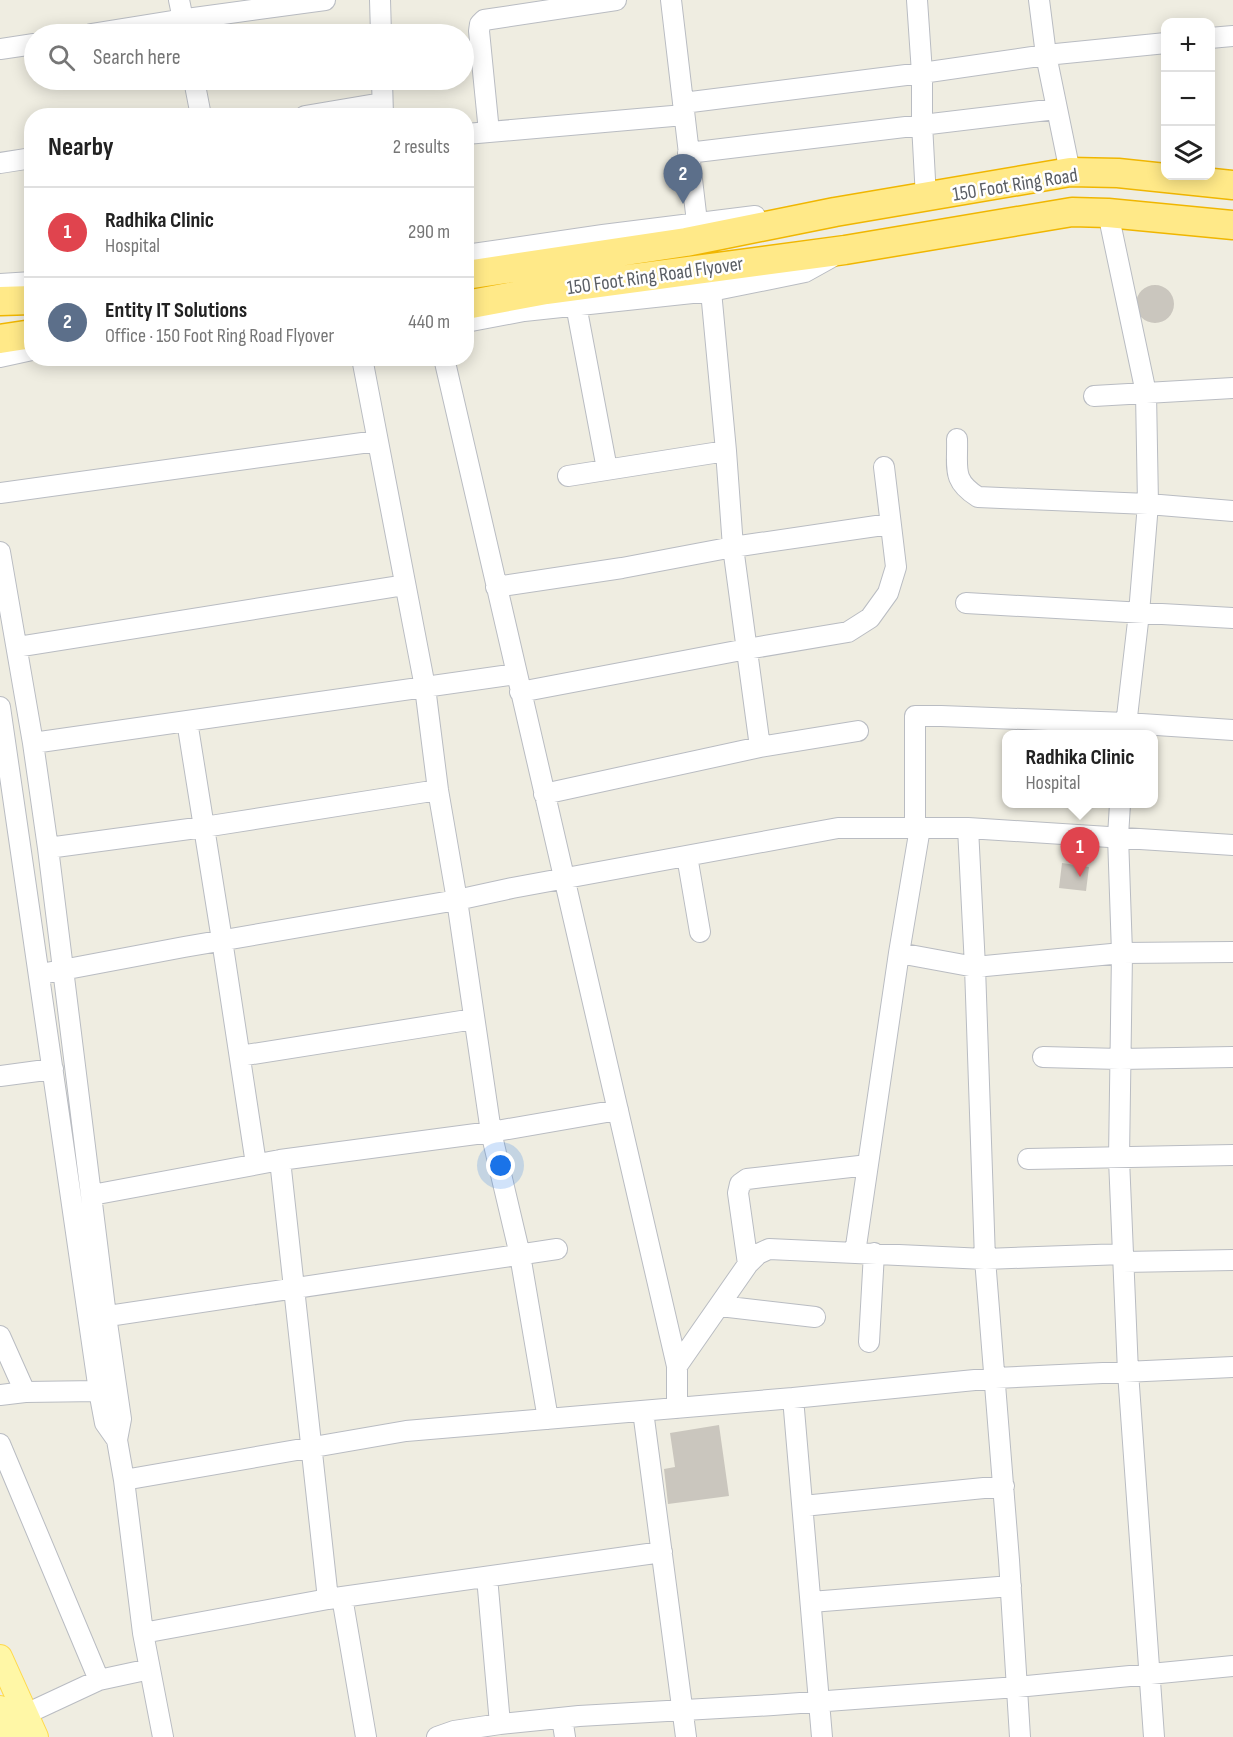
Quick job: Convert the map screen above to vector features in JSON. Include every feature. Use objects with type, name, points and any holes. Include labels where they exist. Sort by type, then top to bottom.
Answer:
[{"type":"highway","name":"150 Foot Ring Road","points":[[835,213],[1070,172],[1118,173],[1233,185]]},
{"type":"highway","name":"150 Foot Ring Road","points":[[845,250],[1072,212],[1108,213],[1233,225]]},
{"type":"highway","name":"150 Foot Ring Road Flyover","points":[[474,273],[686,242],[835,213]]},
{"type":"highway","name":"150 Foot Ring Road Flyover","points":[[474,304],[546,290],[845,250]]},
{"type":"highway","points":[[0,301],[24,300]]},
{"type":"highway","points":[[0,339],[24,335]]},
{"type":"main road","points":[[0,1656],[36,1737]]},
{"type":"main road","points":[[0,1708],[12,1737]]},
{"type":"street","points":[[179,0],[183,24]]},
{"type":"street","points":[[199,24],[318,0]]},
{"type":"street","points":[[380,0],[381,24]]},
{"type":"street","points":[[489,132],[480,24],[484,20],[616,0]]},
{"type":"street","points":[[671,0],[697,222]]},
{"type":"street","points":[[917,0],[926,198]]},
{"type":"street","points":[[1039,0],[1046,55],[1070,172]]},
{"type":"street","points":[[1215,38],[1233,36]]},
{"type":"street","points":[[474,133],[683,109],[1046,55],[1161,44]]},
{"type":"street","points":[[0,50],[24,46]]},
{"type":"street","points":[[196,90],[199,108]]},
{"type":"street","points":[[382,90],[383,108]]},
{"type":"street","points":[[688,153],[1056,109]]},
{"type":"street","points":[[0,163],[24,159]]},
{"type":"street","points":[[474,254],[697,222],[780,213],[835,213]]},
{"type":"street","points":[[1108,213],[1146,393],[1148,504],[1126,729]]},
{"type":"street","points":[[474,320],[524,310],[711,291],[804,272],[845,250]]},
{"type":"street","points":[[0,284],[24,282]]},
{"type":"street","points":[[711,291],[733,547],[760,747]]},
{"type":"street","points":[[576,305],[607,470]]},
{"type":"street","points":[[0,357],[24,352]]},
{"type":"street","points":[[363,366],[425,687],[438,790],[457,900],[491,1132],[520,1255],[548,1419]]},
{"type":"street","points":[[446,366],[677,1366],[677,1408]]},
{"type":"street","points":[[1094,396],[1233,388]]},
{"type":"street","points":[[957,439],[958,479],[966,490],[978,497],[1148,504],[1233,511]]},
{"type":"street","points":[[0,493],[377,441]]},
{"type":"street","points":[[568,476],[726,451]]},
{"type":"street","points":[[33,743],[425,687],[518,683],[848,632],[870,618],[888,593],[896,567],[884,467]]},
{"type":"street","points":[[496,587],[622,568],[733,547],[891,524]]},
{"type":"street","points":[[0,552],[33,743],[92,1195],[99,1391],[105,1423],[117,1440]]},
{"type":"street","points":[[17,646],[405,585]]},
{"type":"street","points":[[966,603],[1233,618]]},
{"type":"street","points":[[0,707],[41,974],[53,1070],[98,1318],[121,1419],[117,1440],[143,1634],[164,1737]]},
{"type":"street","points":[[869,1342],[864,1253],[868,1164],[918,828],[915,716],[1126,729],[1233,730]]},
{"type":"street","points":[[187,721],[256,1164]]},
{"type":"street","points":[[544,794],[760,747],[858,731]]},
{"type":"street","points":[[48,848],[204,827],[438,790]]},
{"type":"street","points":[[1120,808],[1118,837],[1122,953],[1119,1159],[1128,1372],[1154,1737]]},
{"type":"street","points":[[41,974],[457,900],[838,828],[968,828],[1233,845]]},
{"type":"street","points":[[968,828],[985,1258],[1004,1486],[1020,1737]]},
{"type":"street","points":[[687,856],[700,932]]},
{"type":"street","points":[[899,953],[975,967],[1122,953],[1233,952]]},
{"type":"street","points":[[240,1056],[474,1019]]},
{"type":"street","points":[[1043,1057],[1120,1059],[1233,1057]]},
{"type":"street","points":[[0,1076],[53,1070]]},
{"type":"street","points":[[92,1195],[280,1160],[491,1132],[618,1110]]},
{"type":"street","points":[[1028,1159],[1233,1155]]},
{"type":"street","points":[[280,1160],[311,1448],[335,1598],[366,1737]]},
{"type":"street","points":[[748,1264],[738,1193],[740,1184],[747,1179],[868,1164]]},
{"type":"street","points":[[98,1318],[557,1249]]},
{"type":"street","points":[[677,1366],[748,1264],[758,1254],[769,1249],[985,1258],[1233,1260]]},
{"type":"street","points":[[720,1306],[815,1317]]},
{"type":"street","points":[[0,1336],[25,1392]]},
{"type":"street","points":[[124,1480],[406,1431],[793,1398],[995,1378],[1233,1367]]},
{"type":"street","points":[[0,1395],[25,1392],[99,1391]]},
{"type":"street","points":[[793,1398],[822,1737]]},
{"type":"street","points":[[643,1411],[686,1737]]},
{"type":"street","points":[[0,1444],[99,1680]]},
{"type":"street","points":[[803,1506],[1004,1486]]},
{"type":"street","points":[[143,1634],[335,1598],[662,1551]]},
{"type":"street","points":[[487,1576],[500,1724]]},
{"type":"street","points":[[812,1602],[1011,1586]]},
{"type":"street","points":[[437,1737],[454,1731],[500,1724],[563,1728],[683,1710],[1017,1687],[1233,1666]]},
{"type":"street","points":[[26,1714],[99,1680],[150,1669]]},
{"type":"building","points":[[1155,285],[1169,290],[1174,304],[1169,318],[1155,323],[1141,318],[1136,304],[1141,290]]},
{"type":"building","points":[[1062,863],[1089,867],[1086,891],[1059,888]]},
{"type":"building","points":[[719,1425],[729,1496],[668,1504],[664,1469],[675,1467],[670,1433]]},
{"type":"place","name":"Entity IT Solutions","points":[[683,204]]},
{"type":"place","name":"Radhika Clinic","points":[[1080,877]]}]
